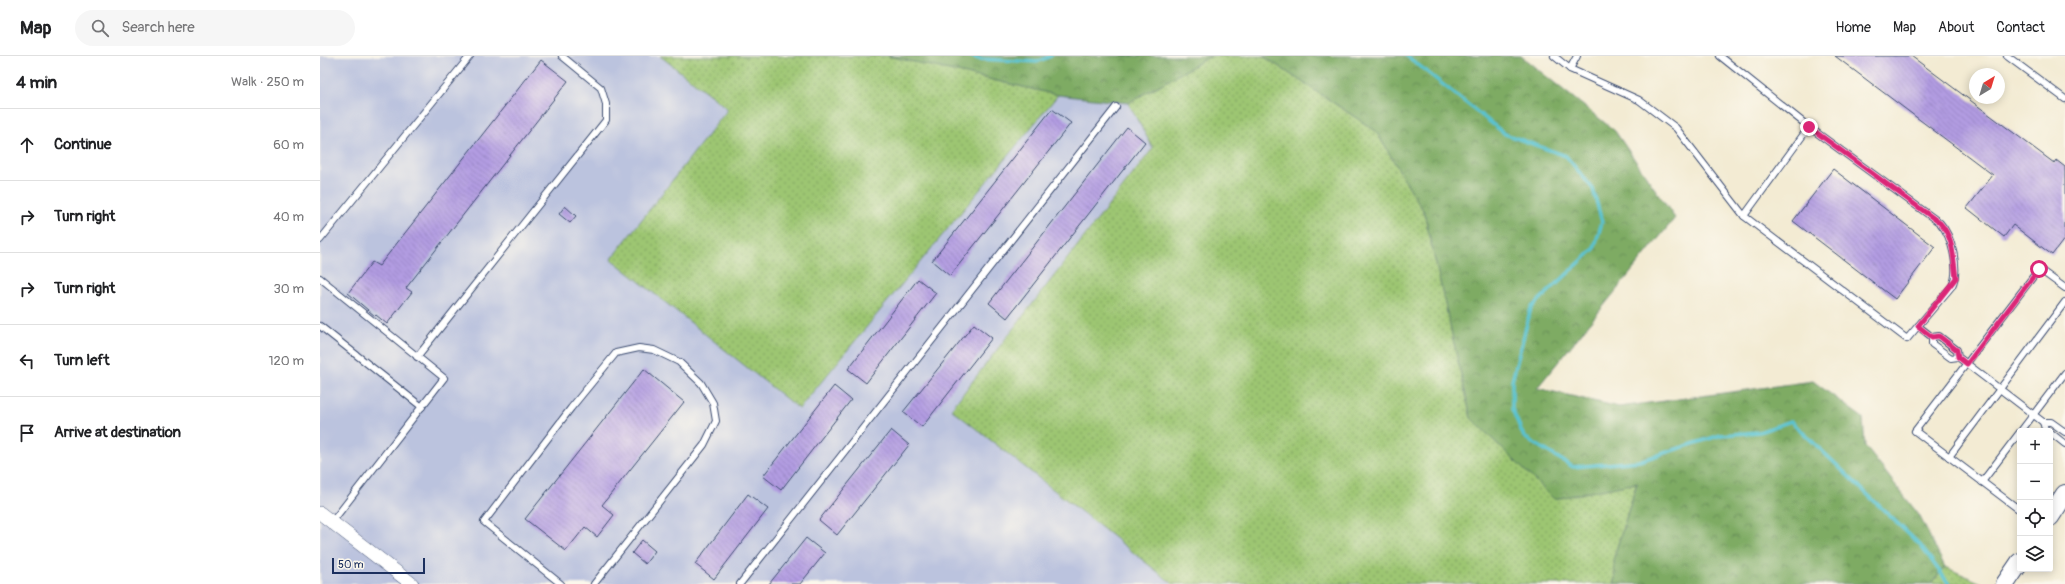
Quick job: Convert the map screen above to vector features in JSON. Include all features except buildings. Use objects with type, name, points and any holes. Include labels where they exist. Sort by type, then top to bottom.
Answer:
[{"type":"main road","points":[[2053,512],[2065,494]]},
{"type":"main road","points":[[2005,584],[2017,566]]},
{"type":"street","points":[[320,513],[404,582]]},
{"type":"lane","points":[[320,240],[470,56]]},
{"type":"lane","points":[[417,357],[606,120],[606,104],[602,88],[562,56]]},
{"type":"lane","points":[[1554,56],[1570,69],[1639,100],[1676,128],[1744,216],[1907,340],[1956,278],[1951,240],[1947,230],[1940,223],[1809,127],[1720,56]]},
{"type":"lane","points":[[1570,69],[1577,56]]},
{"type":"lane","points":[[2007,56],[2065,99]]},
{"type":"lane","points":[[740,584],[1116,107]]},
{"type":"lane","points":[[1744,216],[1809,127]]},
{"type":"lane","points":[[2017,508],[1914,431],[2039,269],[2065,288]]},
{"type":"lane","points":[[320,278],[444,378],[332,522]]},
{"type":"lane","points":[[1949,457],[2065,302]]},
{"type":"lane","points":[[320,326],[422,407]]},
{"type":"lane","points":[[1918,326],[1932,337],[1939,336],[1957,350],[1958,357],[2034,414],[2043,422],[2045,428]]},
{"type":"lane","points":[[1932,337],[1932,344],[1950,358],[1958,357]]},
{"type":"lane","points":[[561,584],[484,522],[571,408],[616,353],[640,348],[654,350],[680,362],[701,383],[713,403],[716,421],[704,445],[594,584]]},
{"type":"lane","points":[[2022,428],[2065,373]]},
{"type":"lane","points":[[2043,422],[2051,422],[2065,432]]},
{"type":"lane","points":[[1982,482],[2017,435]]},
{"type":"lane","points":[[2053,435],[2065,444]]},
{"type":"shaded area","points":[[320,56],[660,56],[728,109],[612,259],[799,409],[1058,95],[1128,103],[1153,147],[951,409],[1173,584],[320,584]]},
{"type":"green space","points":[[660,56],[888,56],[1058,95],[799,409],[611,259],[728,109]]},
{"type":"green space","points":[[888,56],[1211,56],[1128,103],[1058,95]]},
{"type":"green space","points":[[1211,56],[1263,56],[1376,131],[1424,212],[1471,418],[1554,499],[1637,482],[1614,557],[1615,584],[1173,584],[951,409],[1153,148],[1128,103]]},
{"type":"green space","points":[[1263,56],[1521,56],[1615,131],[1675,218],[1537,388],[1619,407],[1813,381],[1863,418],[1865,446],[1919,515],[1945,567],[1931,584],[1615,584],[1614,557],[1637,483],[1554,499],[1471,418],[1424,212],[1376,131]]},
{"type":"green space","points":[[1945,567],[1984,584],[1931,584]]},
{"type":"waterway","points":[[970,56],[979,59],[1037,62],[1051,56]]},
{"type":"waterway","points":[[1407,56],[1505,134],[1566,156],[1593,189],[1602,222],[1594,249],[1531,308],[1512,381],[1512,409],[1524,437],[1573,467],[1639,461],[1721,435],[1759,432],[1791,421],[1920,545],[1949,584]]},
{"type":"route","points":[[1809,127],[1940,223],[1947,230],[1951,240],[1956,278],[1952,286],[1918,326],[1932,337],[1939,336],[1957,350],[1958,357],[1967,364],[2039,269]]}]
